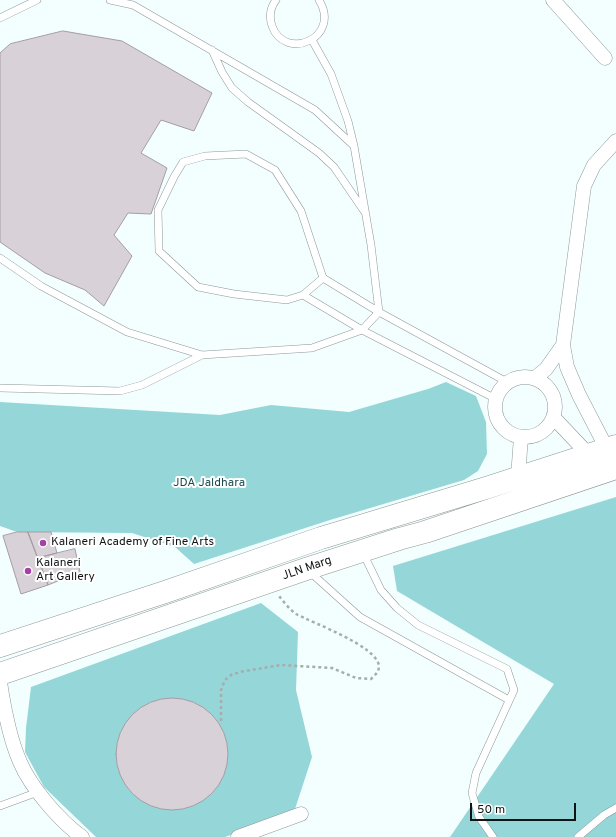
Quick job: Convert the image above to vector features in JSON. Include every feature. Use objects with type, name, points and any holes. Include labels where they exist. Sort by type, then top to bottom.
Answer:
[{"type":"main road","name":"JLN Marg","points":[[0,646],[165,592],[321,538],[486,488],[518,476],[604,450]]},
{"type":"main road","name":"JLN Marg","points":[[0,674],[269,583],[306,569],[425,532],[616,468]]},
{"type":"street","points":[[554,0],[604,58]]},
{"type":"street","points":[[604,450],[567,367],[563,345],[584,186],[594,165],[616,141]]},
{"type":"street","points":[[535,378],[546,369],[563,345]]},
{"type":"street","points":[[525,376],[535,378],[544,382],[553,394],[556,408],[554,418],[549,427],[541,433],[531,437],[521,437],[511,434],[503,428],[497,419],[495,409],[496,399],[500,390],[507,382],[525,376]]},
{"type":"street","points":[[554,418],[604,450]]},
{"type":"street","points":[[518,476],[521,437]]},
{"type":"street","points":[[0,682],[2,706],[20,763],[38,792],[72,829],[82,837]]},
{"type":"street","points":[[238,837],[301,814]]},
{"type":"lane","points":[[0,18],[36,0]]},
{"type":"lane","points":[[110,0],[134,5],[315,110],[354,146]]},
{"type":"lane","points":[[276,0],[270,13],[270,22],[273,30],[286,42],[295,44],[304,44],[319,34],[323,26],[325,16],[323,7],[319,0]]},
{"type":"lane","points":[[0,258],[41,286],[127,332],[202,355],[312,348],[362,330],[379,312],[372,245],[348,120],[331,74],[312,40]]},
{"type":"lane","points":[[212,49],[222,72],[232,88],[248,102],[319,153],[334,167],[366,213]]},
{"type":"lane","points":[[323,278],[303,295],[287,300],[234,294],[198,287],[159,250],[158,210],[183,162],[205,156],[246,154],[275,170],[301,210],[323,278],[379,312],[507,382]]},
{"type":"lane","points":[[303,295],[362,330],[496,399]]},
{"type":"lane","points":[[0,388],[120,391],[142,385],[202,355]]},
{"type":"lane","points":[[362,551],[381,590],[397,608],[418,625],[507,669],[514,690],[476,773],[472,793],[479,817],[493,837]]},
{"type":"lane","points":[[306,569],[360,617],[509,700]]},
{"type":"lane","points":[[0,806],[38,792]]},
{"type":"lane","points":[[578,837],[604,815],[616,808]]},
{"type":"path","points":[[221,722],[221,690],[226,680],[231,675],[240,672],[281,665],[332,668],[356,678],[371,679],[377,674],[378,666],[376,659],[368,651],[339,633],[294,613],[269,583]]},
{"type":"green space","name":"JDA Jaldhara","points":[[446,382],[476,396],[486,422],[487,454],[478,471],[464,480],[330,520],[194,564],[175,547],[132,533],[17,532],[0,526],[0,402],[220,415],[271,405],[349,412],[428,389]]},
{"type":"green space","points":[[616,497],[616,837],[450,837],[554,684],[397,591],[393,566]]},
{"type":"green space","points":[[261,603],[298,632],[296,690],[312,757],[294,812],[225,837],[96,837],[44,787],[25,752],[26,728],[31,687]]},
{"type":"building","points":[[63,31],[122,41],[212,93],[194,131],[161,120],[141,153],[167,168],[151,214],[128,213],[114,235],[132,256],[104,306],[85,290],[45,273],[0,242],[0,53],[10,44]]},
{"type":"building","name":"Kalaneri Art Gallery","points":[[17,532],[28,532],[48,585],[21,594],[3,536]]},
{"type":"building","name":"Kalaneri Academy of Fine Arts","points":[[28,532],[51,532],[57,553],[38,558]]},
{"type":"building","points":[[75,549],[80,572],[48,585],[38,558]]},
{"type":"building","points":[[172,698],[183,699],[193,703],[203,708],[211,715],[218,723],[223,733],[227,743],[227,765],[223,775],[218,785],[211,793],[203,800],[193,805],[183,809],[172,810],[161,809],[151,805],[141,800],[133,793],[126,785],[121,775],[117,765],[116,754],[117,743],[121,733],[126,723],[133,715],[141,708],[151,703],[161,699]]},
{"type":"place","name":"Kalaneri Academy of Fine Arts","points":[[43,543]]},
{"type":"place","name":"Kalaneri Art Gallery","points":[[28,571]]}]
